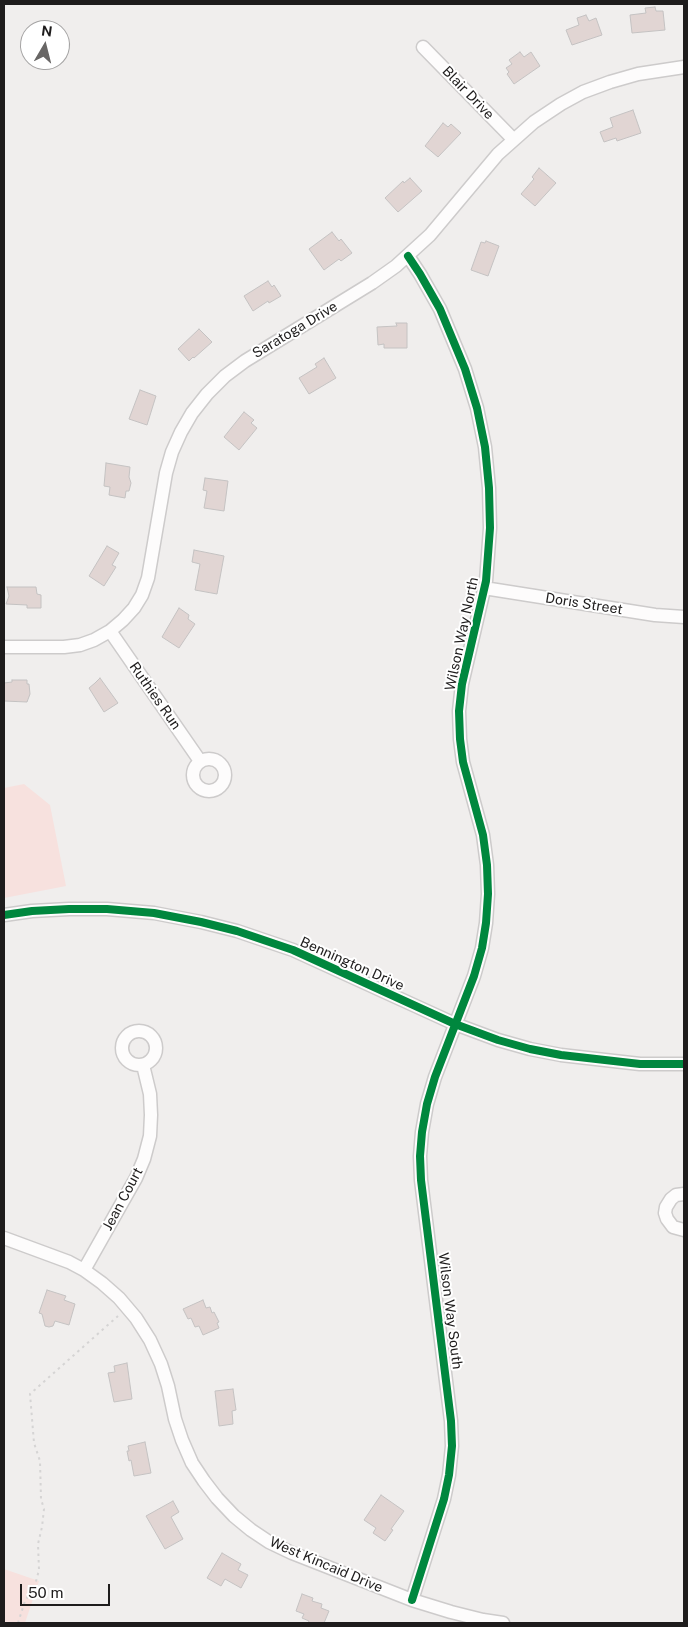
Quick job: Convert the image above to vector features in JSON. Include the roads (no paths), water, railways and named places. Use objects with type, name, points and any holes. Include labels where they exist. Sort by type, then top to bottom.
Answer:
[{"type":"street","name":"Blair Drive","points":[[423,48],[513,139]]},
{"type":"street","name":"Saratoga Drive","points":[[4,647],[64,647],[80,645],[110,631],[134,608],[142,595],[148,578],[166,473],[172,452],[192,413],[225,376],[245,361],[372,284],[408,256],[430,235],[498,154],[513,139],[550,111],[583,92],[610,82],[638,74],[684,67]]},
{"type":"street","name":"Wilson Way North","points":[[408,256],[428,288],[454,338],[465,369],[477,408],[485,447],[489,488],[490,528],[488,561],[484,588],[462,684],[459,720],[462,762],[483,836],[487,865],[486,923],[474,976],[455,1024]]},
{"type":"street","name":"Doris Street","points":[[484,588],[654,615],[684,617]]},
{"type":"street","name":"Ruthies Run","points":[[110,631],[200,761]]},
{"type":"street","name":"Bennington Drive","points":[[4,914],[69,909],[107,909],[154,913],[201,922],[293,950],[455,1024],[498,1040],[562,1055],[640,1064],[684,1064]]},
{"type":"street","name":"Wilson Way South","points":[[412,1600],[450,1475],[451,1421],[422,1190],[420,1156],[427,1104],[434,1077],[455,1024]]},
{"type":"street","name":"Jean Court","points":[[84,1270],[136,1178],[144,1159],[150,1136],[151,1115],[150,1094],[143,1065]]},
{"type":"street","points":[[684,1194],[676,1195],[671,1199],[665,1212],[668,1222],[684,1230]]},
{"type":"street","name":"West Kincaid Drive","points":[[4,1238],[69,1262],[84,1270],[102,1283],[128,1308],[150,1340],[161,1364],[175,1419],[192,1463],[217,1498],[234,1516],[269,1542],[292,1553],[412,1600],[467,1616],[504,1623]]}]
